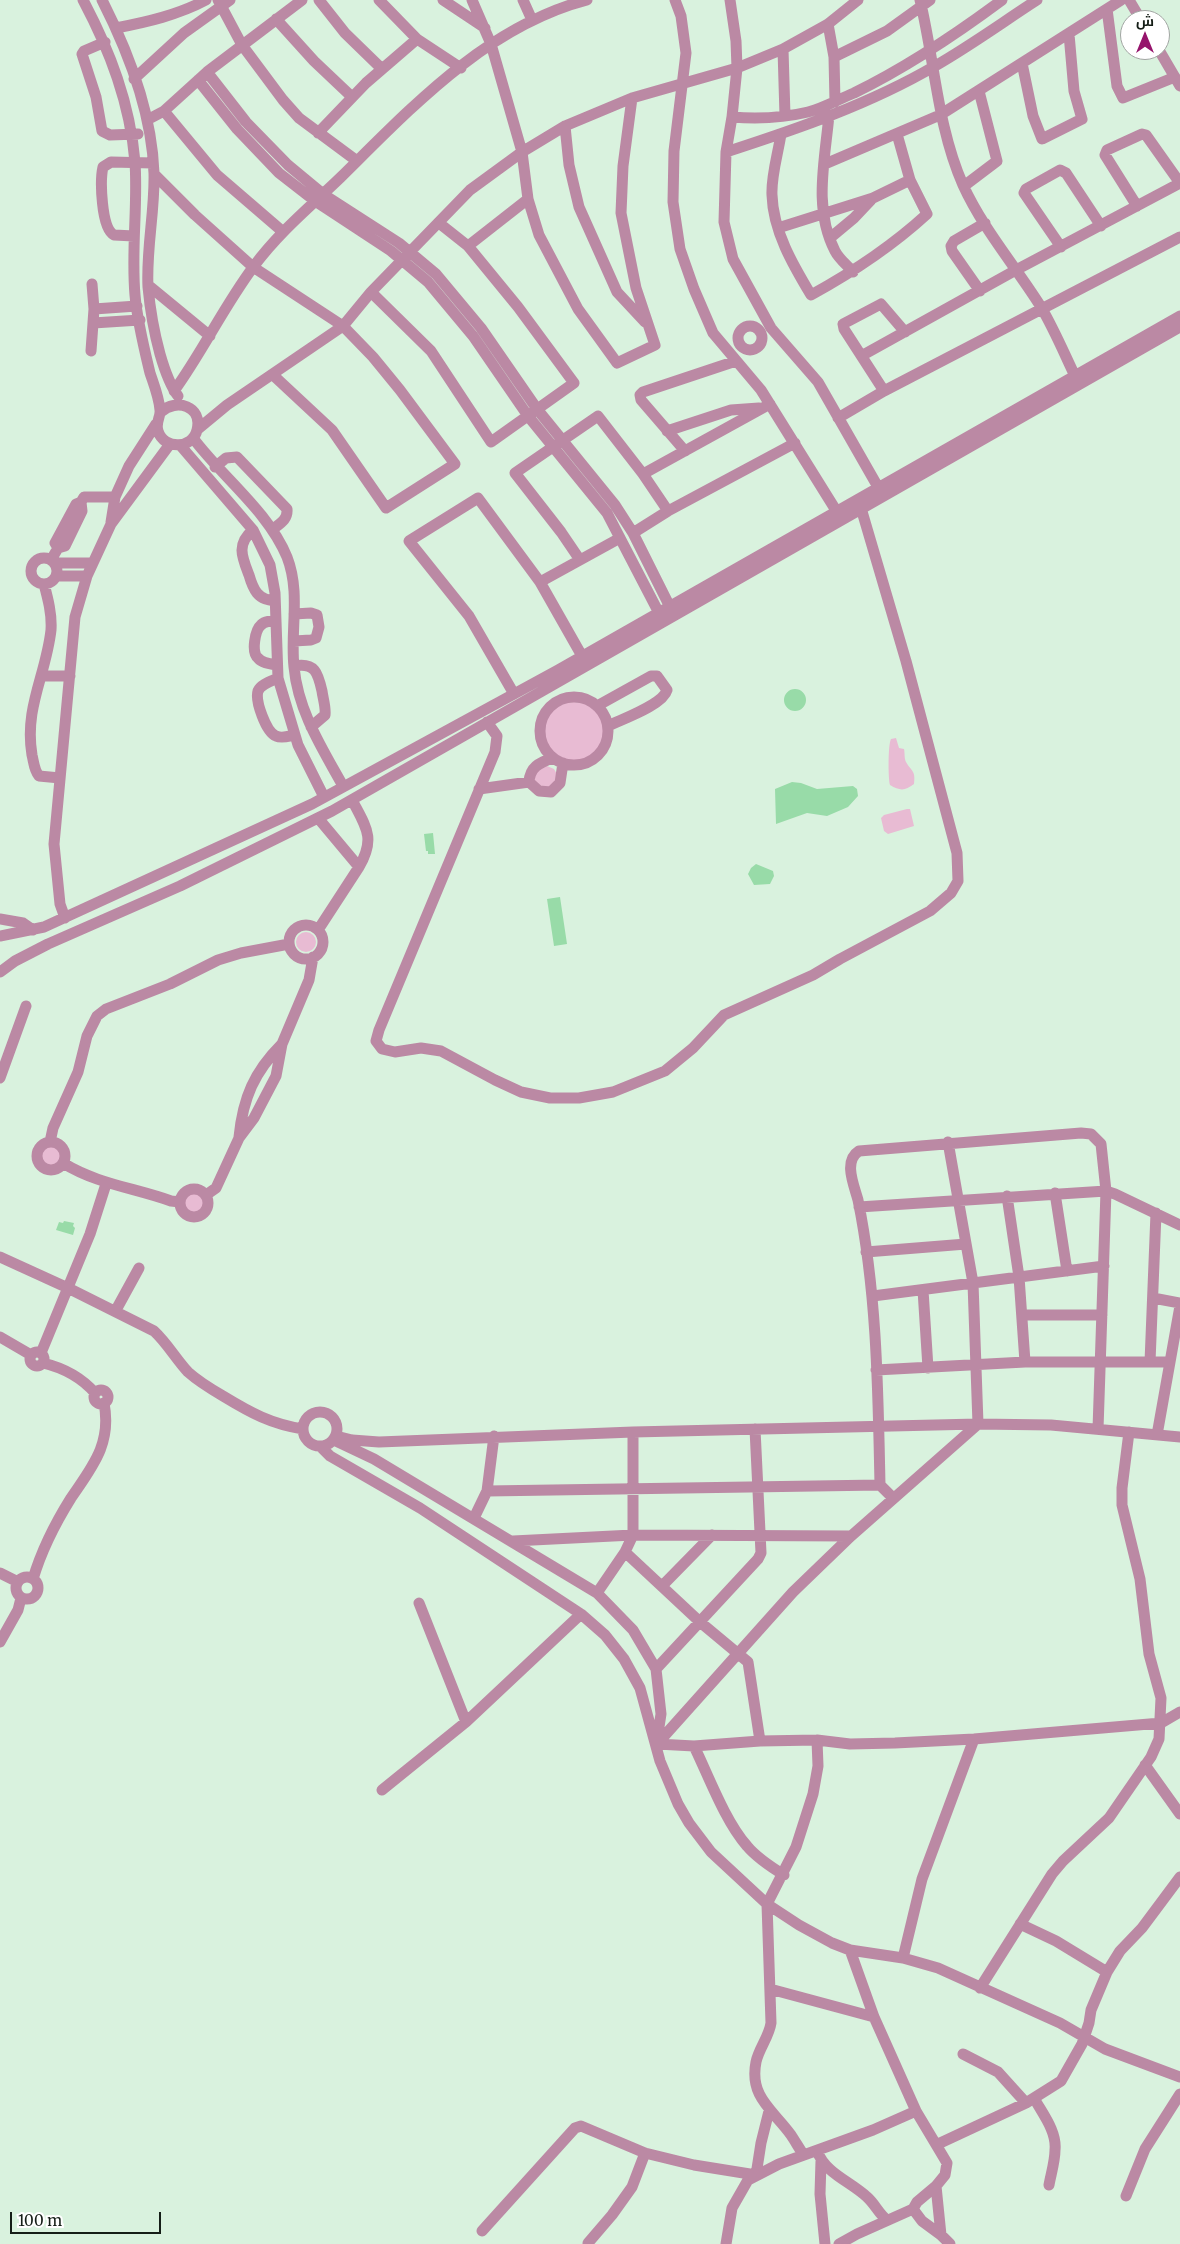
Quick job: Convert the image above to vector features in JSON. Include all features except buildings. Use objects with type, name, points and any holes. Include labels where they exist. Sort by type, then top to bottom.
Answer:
[{"type":"street","points":[[83,0],[105,42],[125,101],[132,135],[135,163],[134,231],[138,313],[148,364],[161,412]]},
{"type":"street","points":[[102,0],[116,28],[147,120],[154,168],[148,286],[154,334],[163,366],[174,391],[185,405],[194,412],[198,423],[195,434],[215,467],[273,528],[287,558],[295,586],[294,666],[303,712],[343,786]]},
{"type":"street","points":[[116,28],[155,20],[194,7],[206,0]]},
{"type":"street","points":[[147,120],[164,111],[203,76],[302,0]]},
{"type":"street","points":[[320,0],[345,33],[382,69]]},
{"type":"street","points":[[380,0],[417,39],[461,68]]},
{"type":"street","points":[[443,0],[485,28]]},
{"type":"street","points":[[472,0],[491,44],[522,152],[528,199],[538,235],[578,309],[617,363],[656,345],[647,324],[636,288],[621,213],[623,166],[632,98]]},
{"type":"street","points":[[523,0],[532,20]]},
{"type":"street","points":[[174,391],[194,364],[253,267],[282,231],[319,198],[409,108],[491,44],[532,20],[573,2],[587,0]]},
{"type":"street","points":[[676,0],[681,16],[686,53],[674,150],[673,202],[680,249],[694,289],[713,333],[733,357],[767,406],[796,443],[814,477],[837,512]]},
{"type":"street","points":[[730,0],[736,40],[737,68],[726,152],[724,222],[733,259],[766,331],[818,382],[880,492]]},
{"type":"street","points":[[65,918],[60,904],[54,844],[70,676],[72,632],[87,576],[111,524],[175,445],[195,434],[227,405],[343,326],[371,292],[470,190],[522,152],[565,126],[632,98],[737,68],[783,49],[828,24],[858,0]]},
{"type":"street","points":[[732,117],[761,119],[785,116],[810,112],[834,102],[881,79],[930,51],[1002,0]]},
{"type":"street","points":[[726,152],[781,134],[876,96],[934,67],[1037,0]]},
{"type":"street","points":[[824,164],[940,115],[1121,0]]},
{"type":"street","points":[[134,78],[184,33],[223,2],[242,45],[282,100],[299,118],[357,161]]},
{"type":"street","points":[[834,57],[887,31],[924,2]]},
{"type":"street","points":[[924,2],[940,115],[949,148],[964,186],[985,223],[1042,309],[1075,376]]},
{"type":"street","points":[[1107,9],[1117,86],[1123,98],[1177,81],[1165,60]]},
{"type":"street","points":[[276,19],[314,61],[352,97]]},
{"type":"street","points":[[828,24],[834,57],[834,102]]},
{"type":"street","points":[[1022,63],[1033,116],[1042,139],[1082,119],[1074,91],[1069,34]]},
{"type":"street","points":[[318,133],[352,97],[417,39]]},
{"type":"street","points":[[105,42],[84,51],[82,54],[96,97],[102,131],[110,135],[132,135],[149,132]]},
{"type":"street","points":[[783,49],[785,116]]},
{"type":"street","points":[[203,76],[319,198],[436,274],[481,328],[532,413],[607,513],[660,613]]},
{"type":"street","points":[[964,186],[997,161],[979,91]]},
{"type":"street","points":[[164,111],[217,175],[282,231]]},
{"type":"street","points":[[829,115],[822,213],[836,253],[853,272]]},
{"type":"street","points":[[565,126],[569,165],[579,207],[617,292],[647,324]]},
{"type":"street","points":[[781,134],[772,195],[778,228],[794,266],[811,295],[853,272],[902,237],[927,214],[910,180],[897,134]]},
{"type":"street","points":[[863,355],[1016,270],[1101,226],[1180,183],[1146,135],[1142,134],[1107,150],[1106,155],[1137,206]]},
{"type":"street","points":[[152,227],[114,235],[107,229],[104,216],[102,171],[105,164],[111,162],[135,163],[154,168],[195,215],[253,267],[343,326],[395,383],[455,464],[386,508],[332,430],[273,375]]},
{"type":"street","points":[[1061,247],[1024,192],[1026,189],[1060,170],[1066,173],[1101,226]]},
{"type":"street","points":[[778,228],[873,198],[910,180]]},
{"type":"street","points":[[830,238],[854,218],[873,198]]},
{"type":"street","points":[[468,246],[528,199]]},
{"type":"street","points":[[371,292],[431,351],[491,442],[574,383],[518,307],[468,246],[438,223]]},
{"type":"street","points":[[980,291],[952,251],[951,246],[954,241],[985,223]]},
{"type":"street","points":[[838,418],[884,391],[1180,237]]},
{"type":"street","points":[[91,351],[94,323],[92,284]]},
{"type":"street","points":[[148,286],[210,336]]},
{"type":"street","points":[[884,391],[863,355],[843,327],[844,323],[881,304],[904,332]]},
{"type":"street","points":[[94,309],[151,313]]},
{"type":"street","points":[[94,323],[138,313]]},
{"type":"street","points":[[0,972],[15,961],[48,944],[180,886],[352,800],[861,508],[880,492],[1180,316]]},
{"type":"street","points":[[751,326],[766,331],[757,347],[746,349],[740,344],[738,337],[744,327],[751,326]]},
{"type":"street","points":[[0,936],[33,930],[65,918],[324,796],[514,694],[837,512],[880,492],[1180,327]]},
{"type":"street","points":[[685,451],[641,400],[643,392],[733,357],[740,344]]},
{"type":"street","points":[[111,524],[115,496],[129,466],[156,424],[161,412],[172,404],[185,405]]},
{"type":"street","points":[[667,431],[731,410],[767,406]]},
{"type":"street","points":[[643,474],[767,406]]},
{"type":"street","points":[[580,560],[561,532],[515,474],[598,416],[643,474],[668,511]]},
{"type":"street","points":[[156,424],[160,436],[175,445],[253,530],[270,565],[275,601],[278,678],[295,735],[324,796]]},
{"type":"street","points":[[633,532],[668,511],[796,443]]},
{"type":"street","points":[[557,444],[615,505],[633,532],[670,607]]},
{"type":"street","points":[[215,467],[226,458],[237,457],[287,509],[284,520],[273,528]]},
{"type":"street","points":[[52,561],[58,548],[65,546],[82,511],[81,502],[84,497],[115,496]]},
{"type":"street","points":[[514,694],[469,616],[409,541],[478,498],[540,582],[582,656]]},
{"type":"street","points":[[487,722],[497,736],[496,752],[378,1030],[376,1041],[382,1049],[395,1052],[421,1048],[441,1051],[521,1092],[550,1098],[579,1098],[613,1092],[665,1071],[680,1060],[724,1016],[813,976],[840,959],[930,911],[951,893],[958,881],[957,854],[906,661],[861,508]]},
{"type":"street","points":[[253,530],[241,548],[242,557],[258,594],[264,599],[275,601]]},
{"type":"street","points":[[540,582],[620,538]]},
{"type":"street","points":[[270,565],[287,558]]},
{"type":"street","points":[[52,561],[57,569],[56,576],[51,582],[44,584],[34,580],[31,574],[32,566],[40,559],[92,563]]},
{"type":"street","points":[[56,576],[87,576]]},
{"type":"street","points":[[44,584],[50,605],[51,629],[42,676],[32,705],[29,724],[35,771],[39,776],[60,778]]},
{"type":"street","points":[[294,614],[311,613],[317,615],[320,627],[316,638],[294,641]]},
{"type":"street","points":[[276,621],[262,623],[259,626],[254,651],[260,660],[276,665]]},
{"type":"street","points":[[294,666],[302,664],[311,667],[317,672],[320,682],[325,715],[311,727]]},
{"type":"street","points":[[42,676],[70,676]]},
{"type":"street","points":[[597,706],[651,676],[657,676],[666,690],[665,695],[649,706],[608,726]]},
{"type":"street","points":[[278,678],[261,686],[258,691],[258,702],[264,722],[274,736],[280,738],[295,735]]},
{"type":"street","points":[[563,678],[574,698]]},
{"type":"street","points":[[534,696],[545,714]]},
{"type":"street","points":[[574,698],[588,700],[597,706],[604,715],[608,726],[608,737],[598,756],[589,762],[578,765],[563,763],[552,758],[542,742],[540,731],[545,714],[556,702],[574,698]]},
{"type":"street","points":[[528,782],[534,766],[552,758]]},
{"type":"street","points":[[311,771],[330,762]]},
{"type":"street","points":[[480,789],[528,782],[539,791],[545,793],[553,791],[560,783],[563,763]]},
{"type":"street","points":[[318,930],[366,855],[369,834],[352,800]]},
{"type":"street","points":[[318,818],[359,867]]},
{"type":"street","points":[[0,919],[23,923],[33,930]]},
{"type":"street","points":[[309,925],[318,930],[323,940],[323,945],[318,954],[308,958],[298,957],[289,944],[291,934],[299,927],[309,925]]},
{"type":"street","points":[[50,1142],[53,1128],[78,1072],[87,1036],[97,1016],[106,1009],[170,984],[218,960],[241,952],[289,944]]},
{"type":"street","points":[[206,1195],[216,1188],[239,1138],[254,1118],[276,1076],[282,1044],[295,1018],[309,980],[313,957]]},
{"type":"street","points":[[0,1078],[26,1006]]},
{"type":"street","points":[[239,1138],[242,1113],[247,1095],[266,1060],[282,1044]]},
{"type":"street","points":[[893,1498],[880,1485],[873,1296],[859,1207],[850,1165],[855,1153],[863,1150],[948,1142],[1091,1134],[1099,1140],[1102,1148],[1106,1191],[1098,1430]]},
{"type":"street","points":[[50,1142],[62,1147],[65,1155],[63,1164],[56,1170],[42,1167],[38,1163],[38,1149],[41,1145],[50,1142]]},
{"type":"street","points":[[948,1142],[973,1283],[978,1424]]},
{"type":"street","points":[[63,1164],[106,1184],[180,1202]]},
{"type":"street","points":[[38,1357],[90,1234],[106,1184]]},
{"type":"street","points":[[193,1189],[203,1191],[208,1200],[207,1209],[196,1217],[186,1215],[180,1202],[184,1193],[193,1189]]},
{"type":"street","points":[[859,1207],[1106,1191],[1180,1225]]},
{"type":"street","points":[[1055,1193],[1067,1271]]},
{"type":"street","points":[[1007,1196],[1019,1278],[1025,1362]]},
{"type":"street","points":[[1150,1362],[1156,1213]]},
{"type":"street","points":[[866,1252],[966,1244]]},
{"type":"street","points":[[0,1257],[116,1310],[154,1330],[166,1341],[187,1371],[205,1385],[257,1417],[285,1426],[303,1429]]},
{"type":"street","points":[[873,1296],[1104,1266]]},
{"type":"street","points":[[116,1310],[138,1268]]},
{"type":"street","points":[[923,1290],[928,1368]]},
{"type":"street","points":[[1153,1298],[1180,1304],[1157,1435]]},
{"type":"street","points":[[1023,1316],[1102,1315]]},
{"type":"street","points":[[0,1336],[77,1376],[95,1394],[94,1397],[97,1403],[104,1403],[106,1428],[97,1458],[87,1478],[71,1499],[58,1523],[37,1565],[33,1579]]},
{"type":"street","points":[[876,1370],[1025,1362],[1170,1362]]},
{"type":"street","points":[[335,1438],[336,1422],[325,1412],[311,1415],[305,1422],[303,1429],[307,1440],[320,1446],[330,1456],[420,1508],[581,1614],[604,1635],[624,1659],[640,1688],[657,1744],[660,1761],[678,1804],[689,1823],[711,1852],[767,1904],[799,1926],[832,1943],[850,1950],[903,1958],[938,1968],[1085,2036],[1105,2048],[1180,2077]]},
{"type":"street","points":[[657,1744],[793,1592],[851,1536],[978,1424]]},
{"type":"street","points":[[320,1446],[335,1438],[379,1442],[494,1436],[978,1424],[1052,1425],[1180,1437]]},
{"type":"street","points":[[656,1669],[758,1559],[761,1553],[755,1429]]},
{"type":"street","points":[[597,1593],[625,1552],[634,1535],[633,1432]]},
{"type":"street","points":[[980,1988],[1052,1874],[1062,1861],[1109,1818],[1156,1748],[1161,1723],[1161,1698],[1149,1654],[1140,1579],[1122,1505],[1123,1478],[1129,1432]]},
{"type":"street","points":[[474,1518],[487,1491],[494,1436]]},
{"type":"street","points":[[335,1438],[474,1518],[597,1593],[634,1630],[656,1669],[661,1714],[657,1744]]},
{"type":"street","points":[[487,1491],[880,1485]]},
{"type":"street","points":[[512,1541],[634,1535],[851,1536]]},
{"type":"street","points":[[662,1586],[712,1535]]},
{"type":"street","points":[[625,1552],[700,1622],[738,1653],[750,1666],[760,1741]]},
{"type":"street","points":[[0,1573],[18,1582]]},
{"type":"street","points":[[25,1577],[33,1579],[38,1586],[37,1594],[30,1599],[22,1598],[16,1591],[18,1582],[25,1577]]},
{"type":"street","points":[[0,1642],[18,1610],[22,1598]]},
{"type":"street","points":[[419,1603],[466,1722]]},
{"type":"street","points":[[382,1790],[466,1722],[581,1614]]},
{"type":"street","points":[[657,1744],[694,1746],[760,1741],[817,1740],[850,1744],[974,1739],[1161,1723],[1180,1712]]},
{"type":"street","points":[[903,1958],[922,1879],[974,1739]]},
{"type":"street","points":[[803,2154],[790,2134],[761,2102],[756,2086],[756,2063],[760,2050],[770,2034],[767,1904],[784,1875],[796,1847],[813,1794],[818,1766],[817,1740]]},
{"type":"street","points":[[694,1746],[725,1813],[746,1846],[764,1862],[784,1875]]},
{"type":"street","points":[[1145,1765],[1180,1814]]},
{"type":"street","points":[[938,2144],[1030,2101],[1061,2081],[1074,2060],[1085,2036],[1091,2010],[1107,1972],[1120,1951],[1142,1928],[1180,1877]]},
{"type":"street","points":[[1020,1924],[1056,1941],[1107,1972]]},
{"type":"street","points":[[839,2244],[913,2209],[917,2202],[936,2186],[945,2175],[947,2163],[938,2144],[916,2111],[874,2017],[850,1950]]},
{"type":"street","points":[[770,1989],[874,2017]]},
{"type":"street","points":[[963,2054],[998,2072],[1030,2101],[1050,2126],[1056,2150],[1049,2186]]},
{"type":"street","points":[[1126,2196],[1144,2149],[1180,2094]]},
{"type":"street","points":[[756,2175],[769,2111]]},
{"type":"street","points":[[726,2244],[732,2208],[748,2180],[803,2154],[819,2156],[916,2111]]},
{"type":"street","points":[[482,2231],[575,2128],[581,2126],[645,2153],[694,2165],[756,2175]]},
{"type":"street","points":[[588,2243],[612,2215],[632,2187],[645,2153]]},
{"type":"street","points":[[819,2156],[839,2179],[855,2187],[868,2198],[887,2220]]},
{"type":"street","points":[[819,2156],[820,2194],[825,2244]]},
{"type":"street","points":[[936,2186],[941,2235]]},
{"type":"street","points":[[913,2209],[922,2221],[950,2244]]},
{"type":"shaded area","points":[[795,689],[803,692],[806,700],[803,708],[795,711],[787,708],[784,700],[787,692]]},
{"type":"shaded area","points":[[574,702],[590,707],[595,711],[599,716],[604,732],[599,748],[595,753],[590,757],[574,762],[558,757],[553,753],[549,748],[544,732],[549,716],[553,711],[558,707]]},
{"type":"shaded area","points":[[896,738],[899,748],[904,749],[905,760],[913,771],[914,776],[914,784],[905,789],[890,785],[889,747],[891,739]]},
{"type":"shaded area","points":[[547,766],[554,769],[558,776],[552,789],[535,784],[534,776],[539,769]]},
{"type":"shaded area","points":[[792,782],[817,789],[853,786],[857,789],[858,796],[848,807],[827,816],[807,813],[776,824],[775,789]]},
{"type":"shaded area","points":[[910,809],[914,826],[888,834],[884,831],[881,818],[884,815]]},
{"type":"shaded area","points":[[433,833],[435,854],[428,854],[424,834]]},
{"type":"shaded area","points":[[756,864],[773,871],[774,876],[770,884],[754,885],[748,874]]},
{"type":"shaded area","points":[[560,897],[567,944],[554,946],[547,899]]},
{"type":"shaded area","points":[[306,932],[313,935],[316,942],[313,949],[306,952],[299,949],[296,942],[299,935]]},
{"type":"shaded area","points":[[51,1146],[58,1149],[61,1156],[58,1163],[51,1166],[44,1163],[41,1156],[44,1149]]},
{"type":"shaded area","points":[[194,1193],[201,1196],[204,1203],[201,1210],[194,1213],[187,1210],[184,1203],[187,1196]]},
{"type":"shaded area","points":[[64,1221],[74,1223],[73,1235],[56,1230],[59,1222],[63,1223]]}]
